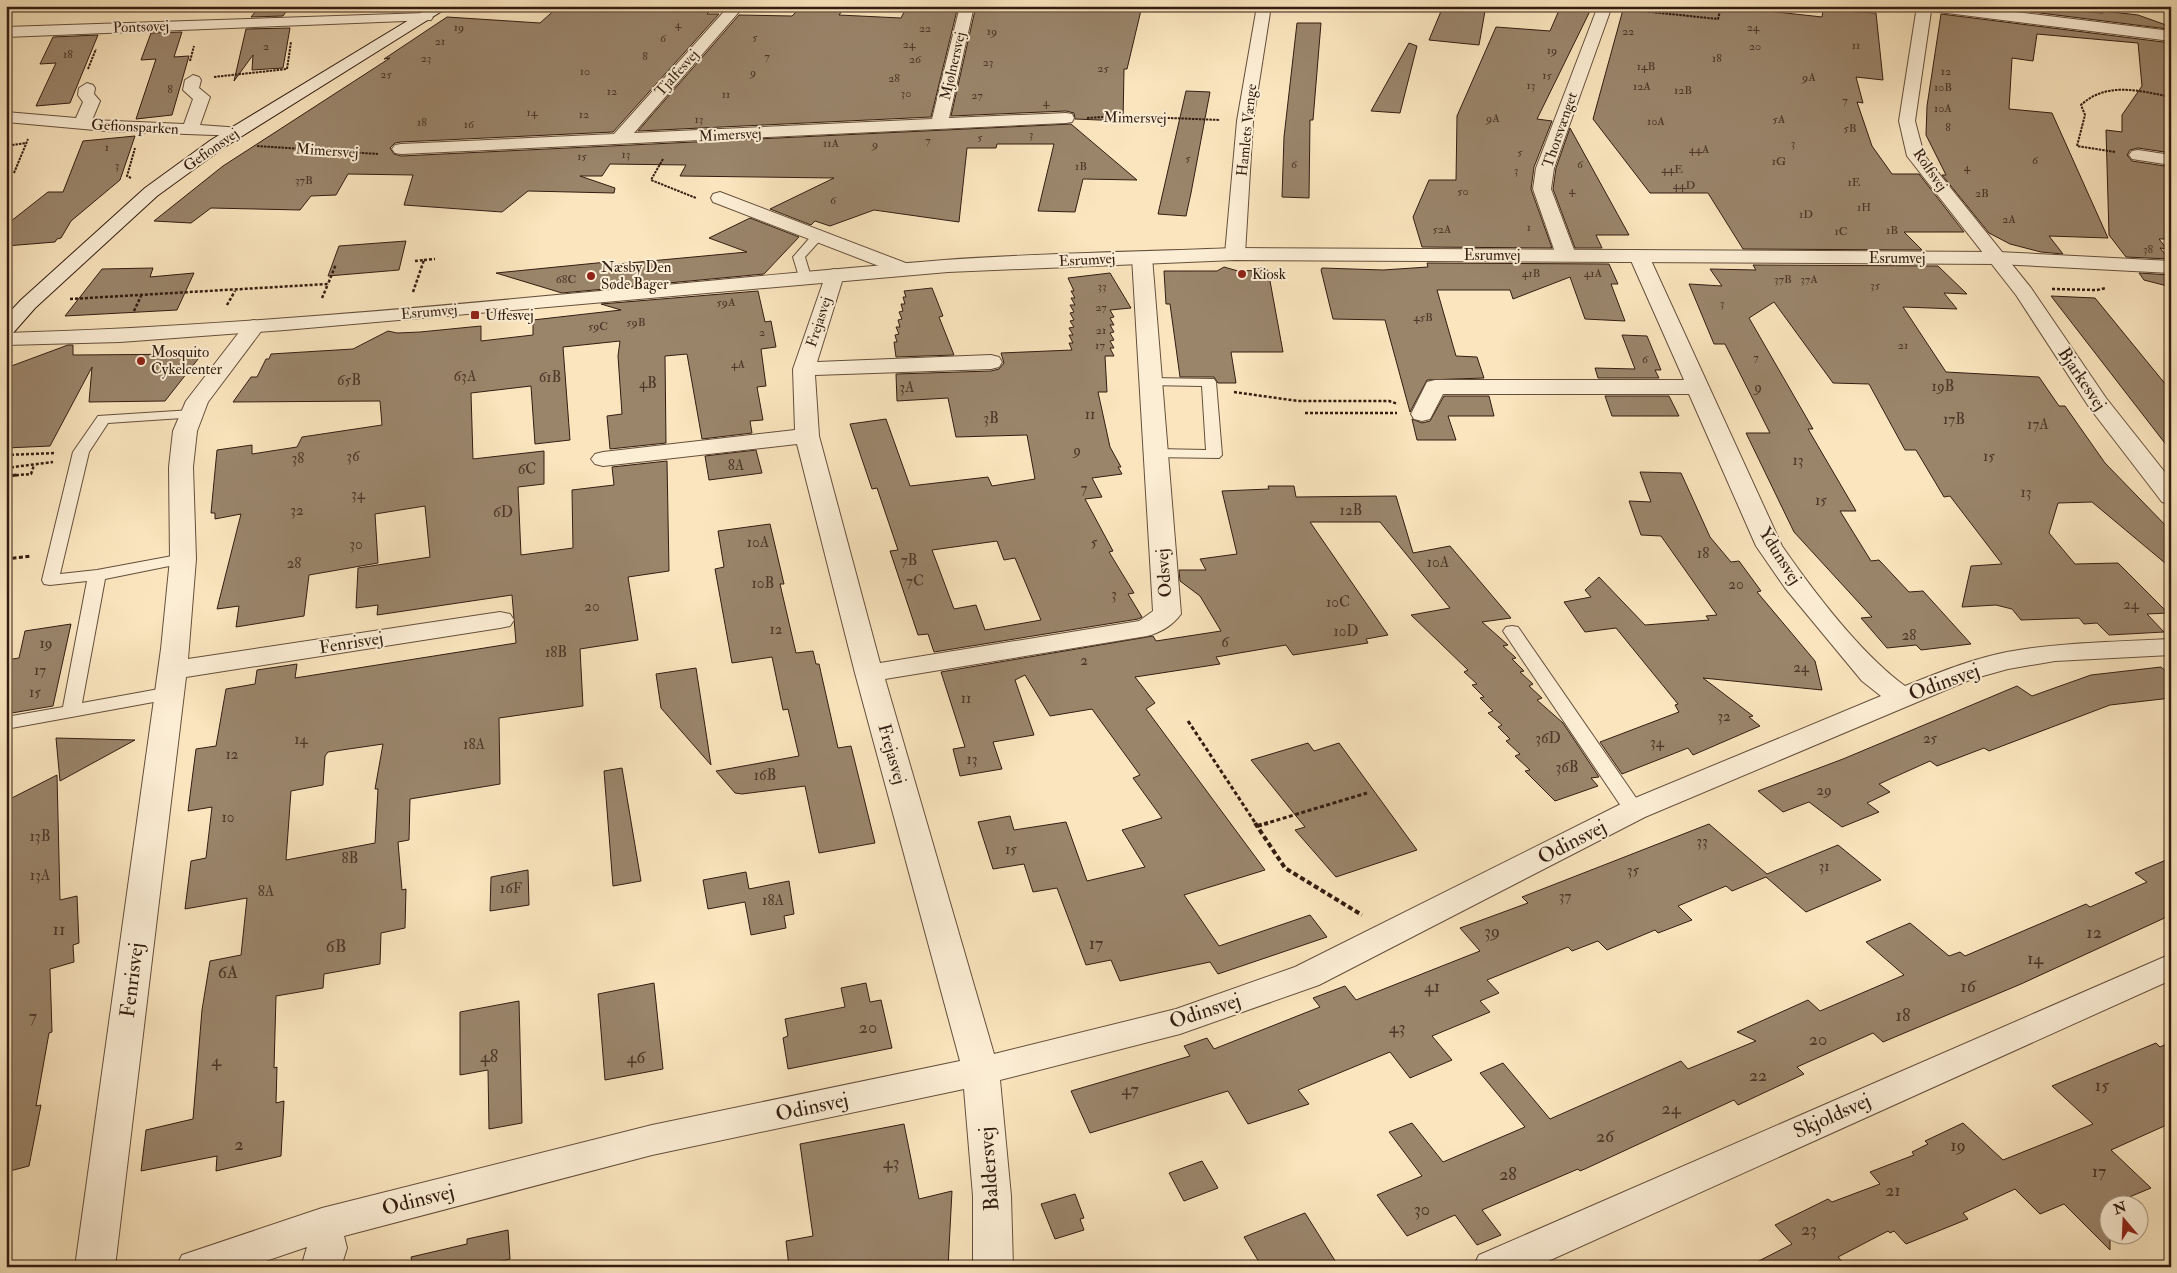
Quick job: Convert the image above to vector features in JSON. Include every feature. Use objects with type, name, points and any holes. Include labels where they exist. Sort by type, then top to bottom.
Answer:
[{"type":"street","name":"Gefionsvej","points":[[6,330],[32,301],[161,185],[235,132],[443,6]]},
{"type":"street","name":"Tjalfesvej","points":[[618,140],[737,6]]},
{"type":"street","name":"Mjølnersvej","points":[[939,125],[967,6]]},
{"type":"street","name":"Hamlets Vænge","points":[[1236,254],[1245,121],[1264,6]]},
{"type":"street","name":"Thorsvænget","points":[[1566,256],[1542,189],[1546,168],[1605,6]]},
{"type":"street","name":"Rolfsvej","points":[[1924,6],[1907,121],[1910,140],[1916,156],[1998,258]]},
{"type":"street","points":[[1929,6],[2171,36]]},
{"type":"street","name":"Pontsøvej","points":[[6,32],[426,17]]},
{"type":"street","name":"Gefionsparken","points":[[190,130],[202,96],[191,90],[193,80]]},
{"type":"street","name":"Gefionsparken","points":[[80,124],[87,115],[92,101],[86,95],[87,88]]},
{"type":"street","name":"Gefionsparken","points":[[6,117],[80,124],[235,132]]},
{"type":"street","name":"Mimersvej","points":[[401,149],[1066,118]]},
{"type":"street","points":[[2138,156],[2171,160]]},
{"type":"street","points":[[720,198],[904,269]]},
{"type":"street","name":"Esrumvej","points":[[6,339],[120,336],[406,314],[904,269],[1142,257],[1236,254],[1998,258],[2171,267]]},
{"type":"street","name":"Ydunsvej","points":[[1639,256],[1769,546],[1794,582],[1872,675],[1902,698]]},
{"type":"street","name":"Odsvej","points":[[869,672],[1148,628],[1167,614],[1142,257]]},
{"type":"street","name":"Bjarkesvej","points":[[1998,258],[2024,292],[2097,402],[2171,498]]},
{"type":"street","name":"Frejasvej","points":[[834,275],[804,369],[807,436],[869,672],[981,1071]]},
{"type":"street","name":"Fenrisvej","points":[[95,1267],[171,682],[183,559],[182,467],[185,431],[196,401],[254,326]]},
{"type":"street","name":"Frejasvej","points":[[804,369],[991,362]]},
{"type":"street","points":[[1422,414],[1435,387],[1698,387]]},
{"type":"street","points":[[603,459],[807,436]]},
{"type":"street","name":"Fenrisvej","points":[[171,682],[500,620]]},
{"type":"street","name":"Odinsvej","points":[[196,1267],[322,1225],[652,1140],[981,1071],[1180,1021],[1307,976],[1634,810],[1962,674],[2006,661],[2055,653],[2171,648]]},
{"type":"street","name":"Skjoldsvej","points":[[1493,1267],[2171,966]]},
{"type":"street","name":"Baldersvej","points":[[981,1071],[992,1196],[992,1267]]},
{"type":"street","points":[[321,1267],[327,1248],[322,1225]]},
{"type":"lane","points":[[806,277],[799,257],[818,236]]},
{"type":"lane","points":[[1151,382],[1208,382],[1214,455],[1156,454]]},
{"type":"lane","points":[[183,559],[97,575],[50,580],[81,452],[103,419],[192,414]]},
{"type":"lane","points":[[71,711],[97,575]]},
{"type":"lane","points":[[1512,631],[1634,810]]},
{"type":"lane","name":"Fenrisvej","points":[[6,723],[71,711],[171,682]]},
{"type":"path","points":[[1641,11],[1718,18],[1720,11]]},
{"type":"path","points":[[196,40],[186,80],[287,69],[292,36]]},
{"type":"path","points":[[2138,156],[2077,146],[2085,115],[2081,105],[2085,100],[2098,94],[2120,88],[2171,97]]},
{"type":"path","name":"Mimersvej","points":[[1066,118],[1119,116],[1245,121]]},
{"type":"path","points":[[14,173],[27,143],[29,133],[54,122]]},
{"type":"path","points":[[147,128],[139,135],[127,176],[144,184],[161,185]]},
{"type":"path","points":[[675,137],[651,180],[707,202],[720,198]]},
{"type":"path","points":[[12,145],[27,143]]},
{"type":"path","name":"Mimersvej","points":[[217,144],[386,154],[401,149]]},
{"type":"path","points":[[415,261],[435,259]]},
{"type":"path","points":[[406,314],[424,260]]},
{"type":"path","points":[[32,301],[328,284],[336,264]]},
{"type":"path","points":[[1209,389],[1298,401],[1389,400],[1422,414]]},
{"type":"path","points":[[1305,413],[1422,414]]},
{"type":"path","points":[[6,455],[52,453]]},
{"type":"path","points":[[6,468],[79,459]]},
{"type":"path","points":[[6,476],[30,474],[35,464]]},
{"type":"path","points":[[1188,721],[1285,868],[1392,933]]},
{"type":"path","points":[[1257,826],[1367,793]]},
{"type":"building","points":[[260,6],[290,6],[283,16],[251,17]]},
{"type":"building","points":[[559,6],[710,11],[707,14],[719,14],[613,132],[401,142],[395,143],[390,148],[394,154],[401,156],[1071,124],[1137,180],[1083,179],[1075,212],[1038,211],[1054,144],[997,144],[996,148],[967,148],[959,222],[874,210],[830,226],[815,221],[811,225],[770,209],[834,178],[680,176],[686,165],[610,164],[602,176],[580,176],[615,188],[614,193],[528,191],[502,212],[404,205],[413,175],[348,174],[336,195],[311,196],[300,210],[211,208],[191,223],[154,221],[223,166],[390,58],[384,59],[447,17],[540,23]]},
{"type":"building","points":[[907,6],[958,6],[931,117],[638,131],[739,15],[792,16],[799,9],[842,11],[839,15],[901,18]]},
{"type":"building","points":[[976,6],[1142,6],[1127,69],[1124,69],[1123,121],[1075,119],[1074,113],[1066,111],[951,116]]},
{"type":"building","points":[[1624,6],[1740,6],[1740,8],[1822,17],[1823,10],[1876,13],[1883,80],[1856,77],[1863,103],[1857,102],[1872,146],[1892,174],[1919,174],[1964,232],[1904,232],[1922,250],[1743,249],[1708,193],[1650,193],[1593,119]]},
{"type":"building","points":[[1984,6],[2037,6],[2037,8],[2103,13],[2103,11],[2138,15],[2166,25],[2168,29]]},
{"type":"building","points":[[1560,8],[1590,11],[1537,119],[1552,121],[1534,167],[1531,189],[1552,248],[1422,247],[1413,217],[1429,180],[1456,180],[1457,116],[1496,27],[1550,31]]},
{"type":"building","points":[[1442,9],[1485,11],[1479,45],[1429,40]]},
{"type":"building","points":[[1941,14],[2171,43],[2171,153],[2138,148],[2130,150],[2127,155],[2132,161],[2171,167],[2171,239],[2159,239],[2167,249],[2160,248],[2169,259],[2126,257],[2109,235],[2106,130],[2122,132],[2122,115],[2142,86],[2138,43],[2037,34],[2033,61],[2012,58],[2009,109],[2052,113],[2108,238],[2049,236],[2063,254],[2041,252],[2010,244],[1989,233],[1942,175],[1946,175],[1926,135],[1927,106]]},
{"type":"building","points":[[1297,23],[1321,23],[1313,120],[1310,120],[1309,198],[1282,197],[1284,137]]},
{"type":"building","points":[[290,28],[283,68],[252,70],[253,55],[234,81],[246,29]]},
{"type":"building","points":[[182,32],[174,57],[189,56],[172,115],[136,119],[156,59],[141,60],[151,33]]},
{"type":"building","points":[[98,35],[70,103],[36,106],[56,63],[40,64],[53,37]]},
{"type":"building","points":[[1409,43],[1417,46],[1400,113],[1371,111]]},
{"type":"building","points":[[1186,91],[1210,92],[1186,216],[1158,214]]},
{"type":"building","points":[[1570,128],[1629,235],[1596,235],[1602,248],[1575,248],[1553,189],[1556,168]]},
{"type":"building","points":[[135,136],[120,180],[71,221],[61,238],[55,242],[6,246],[6,225],[48,192],[63,192],[83,141]]},
{"type":"building","points":[[750,218],[799,237],[764,274],[562,293],[496,273],[607,262],[607,265],[747,252],[709,238]]},
{"type":"building","points":[[406,241],[399,270],[328,276],[339,246]]},
{"type":"building","points":[[1427,263],[1609,264],[1618,284],[1611,284],[1625,321],[1585,319],[1570,277],[1513,299],[1510,290],[1437,290],[1456,356],[1477,357],[1484,378],[1427,380],[1410,412],[1385,320],[1333,319],[1321,270],[1322,268],[1383,270],[1428,267]]},
{"type":"building","points":[[1753,265],[1938,266],[1967,294],[1944,293],[1957,309],[1903,307],[1946,372],[2039,377],[2059,406],[2065,406],[2105,463],[2171,531],[2171,568],[2092,502],[2058,503],[2049,533],[2075,564],[2118,563],[2168,613],[2147,614],[2164,632],[2109,635],[2097,623],[2084,624],[2079,618],[2021,620],[2012,609],[1996,605],[1962,607],[1971,566],[2002,564],[1950,496],[1944,497],[1916,450],[1905,450],[1869,384],[1833,383],[1774,302],[1749,318],[1813,429],[1808,429],[1856,511],[1840,511],[1871,561],[1879,560],[1909,592],[1923,591],[1971,644],[1921,650],[1916,645],[1887,648],[1861,618],[1872,617],[1794,532],[1746,433],[1770,433],[1725,344],[1714,344],[1689,284],[1722,286],[1710,269],[1756,270]]},
{"type":"building","points":[[1224,267],[1238,271],[1268,270],[1283,352],[1231,352],[1236,383],[1218,383],[1214,377],[1180,377],[1170,304],[1166,304],[1164,271],[1217,271]]},
{"type":"building","points":[[153,268],[150,277],[194,273],[177,310],[65,316],[102,269]]},
{"type":"building","points":[[1110,273],[1131,308],[1110,310],[1114,317],[1110,318],[1114,325],[1110,325],[1114,332],[1110,333],[1114,340],[1110,341],[1114,348],[1110,348],[1114,356],[1105,356],[1107,392],[1098,392],[1110,447],[1121,467],[1118,467],[1122,474],[1092,478],[1102,497],[1085,499],[1113,551],[1109,552],[1134,593],[1128,594],[1142,617],[934,652],[928,634],[918,635],[890,551],[898,550],[877,488],[872,489],[850,424],[886,419],[910,486],[988,477],[992,486],[1035,479],[1027,435],[956,437],[948,398],[897,401],[896,374],[991,371],[999,369],[1004,363],[1001,353],[1072,350],[1069,343],[1073,343],[1069,335],[1073,335],[1069,328],[1074,327],[1070,321],[1074,320],[1070,313],[1074,312],[1070,305],[1075,305],[1071,298],[1075,298],[1068,278]],"holes":[[[997,541],[1004,560],[1015,558],[1041,620],[985,630],[976,605],[954,609],[932,550]]]},
{"type":"building","points":[[2139,273],[2171,275],[2171,287],[2144,280]]},
{"type":"building","points":[[932,288],[943,316],[939,317],[954,355],[896,357],[894,342],[897,342],[895,335],[899,334],[896,327],[900,327],[898,320],[902,319],[899,312],[903,311],[901,304],[905,304],[903,297],[906,297],[904,291]]},
{"type":"building","points":[[758,291],[765,322],[771,321],[776,347],[761,349],[766,386],[757,387],[763,420],[750,421],[752,433],[702,439],[687,354],[665,356],[666,443],[610,449],[607,416],[622,414],[618,356],[620,341],[563,347],[570,440],[535,444],[531,386],[471,393],[473,459],[544,451],[544,484],[518,487],[521,555],[573,548],[572,490],[614,485],[612,467],[667,461],[669,571],[628,577],[638,640],[580,649],[583,706],[499,718],[500,784],[410,799],[409,840],[398,842],[402,890],[406,889],[405,928],[381,933],[380,964],[324,974],[323,988],[276,996],[274,1068],[277,1067],[276,1103],[284,1101],[281,1156],[216,1171],[217,1156],[141,1171],[146,1130],[193,1119],[202,1010],[210,961],[241,955],[247,898],[185,909],[191,861],[206,858],[212,807],[188,811],[196,749],[216,746],[226,689],[255,684],[257,670],[297,664],[295,678],[516,643],[512,595],[377,615],[378,605],[356,608],[358,568],[430,557],[425,506],[375,514],[378,563],[309,575],[304,616],[236,627],[239,606],[217,609],[241,514],[215,519],[215,513],[211,513],[217,450],[252,445],[252,454],[297,447],[302,437],[382,425],[380,401],[233,402],[251,377],[257,377],[266,359],[269,359],[271,354],[353,349],[388,331],[397,333],[420,332],[481,326],[481,341],[533,335],[533,320],[621,310],[601,304]],"holes":[[[383,744],[375,789],[378,789],[375,843],[286,860],[291,791],[323,785],[325,756],[328,752]]]},
{"type":"building","points":[[2051,296],[2095,298],[2171,391],[2171,451]]},
{"type":"building","points":[[1622,335],[1647,336],[1661,370],[1655,370],[1659,378],[1598,378],[1595,368],[1635,369]]},
{"type":"building","points":[[68,345],[73,345],[73,355],[202,354],[165,401],[89,402],[92,367],[50,446],[6,448],[6,368]]},
{"type":"building","points":[[1444,396],[1489,396],[1494,416],[1448,416],[1456,440],[1417,440],[1412,419],[1422,423],[1430,421]]},
{"type":"building","points":[[1605,396],[1669,396],[1679,416],[1612,416]]},
{"type":"building","points":[[756,450],[762,473],[709,480],[705,456]]},
{"type":"building","points":[[1640,472],[1681,473],[1710,537],[1731,562],[1739,561],[1761,591],[1757,592],[1815,661],[1822,690],[1703,678],[1753,716],[1749,717],[1760,726],[1693,755],[1688,748],[1622,774],[1600,742],[1679,712],[1675,705],[1678,704],[1616,628],[1585,632],[1564,602],[1591,597],[1585,590],[1599,577],[1645,625],[1709,620],[1706,616],[1717,615],[1661,536],[1641,535],[1629,501],[1651,502]]},
{"type":"building","points":[[1268,486],[1294,486],[1296,497],[1396,496],[1413,553],[1450,546],[1511,618],[1482,622],[1508,645],[1503,646],[1516,658],[1512,659],[1524,671],[1520,672],[1533,684],[1529,686],[1542,698],[1537,700],[1563,723],[1599,777],[1591,778],[1598,786],[1555,801],[1525,771],[1530,770],[1515,756],[1520,754],[1506,741],[1510,739],[1498,727],[1502,725],[1488,713],[1493,711],[1480,698],[1484,697],[1472,685],[1477,684],[1464,672],[1468,670],[1411,615],[1450,608],[1380,522],[1310,522],[1388,635],[1366,639],[1368,643],[1293,655],[1286,645],[1216,657],[1220,664],[1135,677],[1155,703],[1146,709],[1265,870],[1184,895],[1219,946],[1310,915],[1327,937],[1218,974],[1210,962],[1120,981],[1111,960],[1086,965],[1057,888],[1033,892],[1024,864],[993,869],[978,822],[1010,816],[1014,830],[1066,822],[1087,881],[1145,867],[1122,830],[1162,818],[1133,778],[1140,775],[1092,709],[1050,716],[1025,675],[1015,680],[1034,735],[993,742],[1002,769],[960,776],[953,749],[965,747],[941,672],[1153,636],[1156,641],[1221,631],[1200,596],[1180,581],[1179,570],[1206,570],[1200,559],[1237,554],[1222,491],[1269,489]]},
{"type":"building","points":[[770,524],[784,584],[780,584],[796,653],[813,651],[816,664],[819,664],[838,748],[851,746],[875,843],[819,853],[805,786],[742,794],[735,793],[716,771],[799,756],[788,709],[783,710],[772,657],[732,663],[715,569],[724,567],[718,531]]},
{"type":"building","points":[[71,624],[53,706],[6,714],[6,660],[19,658],[25,631]]},
{"type":"building","points":[[2161,667],[2171,676],[2171,698],[2110,705],[1989,751],[1984,748],[1937,766],[1930,761],[1879,784],[1890,792],[1867,803],[1879,812],[1842,827],[1809,802],[1783,812],[1758,791],[1843,759],[2017,686],[2032,696],[2091,675]]},
{"type":"building","points":[[696,668],[711,765],[661,708],[656,674]]},
{"type":"building","points":[[56,738],[135,740],[60,781]]},
{"type":"building","points":[[1308,743],[1314,751],[1339,743],[1417,850],[1336,877],[1295,830],[1305,827],[1251,760]]},
{"type":"building","points":[[622,768],[641,881],[613,886],[604,771]]},
{"type":"building","points":[[57,775],[60,900],[77,896],[79,943],[73,945],[74,962],[50,969],[52,1032],[49,1033],[36,1106],[41,1105],[29,1166],[6,1172],[6,801]]},
{"type":"building","points":[[1709,824],[1767,874],[1838,845],[1881,880],[1806,912],[1766,877],[1732,891],[1726,886],[1678,906],[1692,920],[1658,933],[1655,930],[1607,950],[1598,941],[1572,951],[1568,947],[1487,980],[1499,993],[1480,1001],[1490,1012],[1432,1036],[1452,1060],[1410,1078],[1390,1052],[1298,1090],[1309,1104],[1248,1124],[1228,1091],[1090,1133],[1071,1091],[1190,1056],[1184,1046],[1207,1038],[1214,1049],[1320,1007],[1313,998],[1345,986],[1356,1000],[1480,951],[1460,928],[1528,903],[1522,897]]},
{"type":"building","points":[[2171,858],[2171,915],[2021,984],[1883,1042],[1873,1033],[1797,1067],[1804,1074],[1738,1105],[1734,1100],[1587,1168],[1580,1171],[1578,1169],[1482,1210],[1501,1235],[1477,1245],[1455,1215],[1407,1236],[1377,1195],[1422,1176],[1389,1132],[1412,1123],[1443,1162],[1525,1127],[1480,1073],[1503,1063],[1550,1119],[1681,1061],[1688,1069],[1756,1041],[1737,1032],[1808,1000],[1820,1011],[1904,975],[1866,942],[1910,923],[1949,956],[1960,952],[1965,956],[2086,904],[2090,907],[2147,882],[2135,873]]},
{"type":"building","points":[[528,870],[529,905],[490,911],[491,877]]},
{"type":"building","points":[[746,872],[749,889],[789,881],[794,914],[784,916],[786,928],[751,935],[745,902],[708,909],[703,880]]},
{"type":"building","points":[[654,983],[663,1069],[605,1080],[598,994]]},
{"type":"building","points":[[866,983],[870,1002],[881,1000],[892,1048],[788,1069],[783,1038],[788,1036],[785,1019],[845,1007],[841,988]]},
{"type":"building","points":[[519,1001],[522,1123],[489,1129],[488,1070],[460,1075],[460,1012]]},
{"type":"building","points":[[2171,1042],[2171,1123],[2111,1150],[2151,1188],[2132,1196],[2100,1196],[2100,1240],[2064,1204],[2040,1214],[2015,1189],[1963,1213],[1968,1219],[1906,1244],[1894,1231],[1890,1233],[1888,1231],[1838,1257],[1847,1267],[1747,1267],[1792,1244],[1775,1225],[1828,1199],[1832,1202],[1880,1184],[1870,1172],[1914,1155],[1912,1152],[1928,1144],[1925,1141],[1963,1123],[2003,1160],[2093,1124],[2052,1086],[2156,1043],[2160,1047]]},
{"type":"building","points":[[904,1124],[919,1199],[952,1191],[948,1267],[789,1267],[786,1241],[813,1236],[800,1144]]},
{"type":"building","points":[[1202,1161],[1218,1188],[1184,1201],[1169,1173]]},
{"type":"building","points":[[1075,1194],[1084,1218],[1080,1219],[1084,1230],[1055,1239],[1041,1204]]},
{"type":"building","points":[[1305,1213],[1339,1267],[1262,1267],[1244,1237]]},
{"type":"building","points":[[508,1230],[510,1259],[479,1267],[413,1267],[411,1257],[467,1244],[467,1239]]},
{"type":"place","name":"Kiosk","points":[[1242,274]]},
{"type":"place","name":"Næsby Den Søde Bager","points":[[591,276]]},
{"type":"place","name":"Uffesvej","points":[[475,315]]},
{"type":"place","name":"Mosquito Cykelcenter","points":[[141,361]]}]
